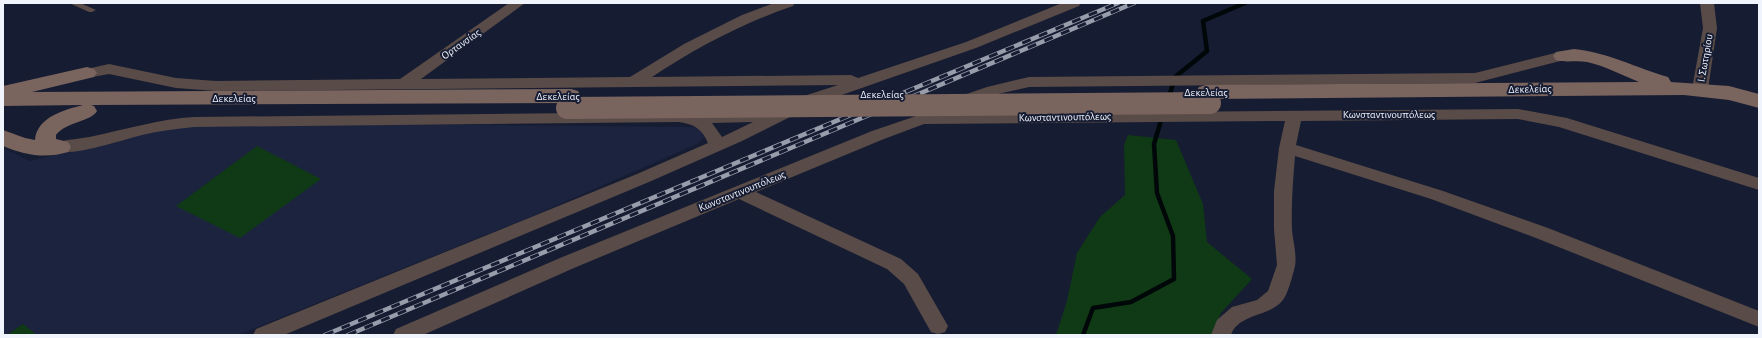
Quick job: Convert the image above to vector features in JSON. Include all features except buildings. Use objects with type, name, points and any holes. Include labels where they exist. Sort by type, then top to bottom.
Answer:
[{"type":"main road","points":[[1563,56],[1572,54],[1586,55],[1641,76],[1692,89]]},
{"type":"main road","points":[[1563,56],[1576,57],[1599,67],[1606,78],[1604,83],[1593,89]]},
{"type":"main road","points":[[3,92],[87,73]]},
{"type":"main road","points":[[60,148],[50,146],[45,142],[47,132],[61,120],[84,105],[71,93],[70,87],[76,80],[87,73]]},
{"type":"main road","points":[[1722,92],[1744,88],[1759,88]]},
{"type":"main road","name":"Δεκελείας","points":[[3,111],[84,105],[569,102],[1206,92],[1593,89],[1692,89],[1722,92],[1759,101]]},
{"type":"main road","name":"Δεκελείας","points":[[1206,92],[1689,99],[1728,101],[1759,109]]},
{"type":"main road","name":"Δεκελείας","points":[[3,99],[84,105]]},
{"type":"main road","points":[[3,137],[12,142],[30,148],[60,148]]},
{"type":"street","name":"Ορτανσίας","points":[[404,84],[518,3]]},
{"type":"street","points":[[633,82],[670,58],[724,28],[788,3]]},
{"type":"street","points":[[263,335],[643,178],[717,145],[810,100],[971,45],[1074,3]]},
{"type":"street","name":"Ι. Σωτηρίου","points":[[1692,89],[1710,28],[1707,3]]},
{"type":"street","points":[[922,119],[976,95],[1029,82],[1148,81],[1206,92],[1475,78],[1563,56]]},
{"type":"street","points":[[87,73],[109,69],[176,83],[209,86],[868,79]]},
{"type":"street","points":[[976,95],[998,117]]},
{"type":"street","points":[[60,148],[145,128],[194,122],[693,118],[749,117],[786,112]]},
{"type":"street","name":"Κωνσταντινουπόλεως","points":[[414,333],[567,263],[922,119],[1187,115],[1499,114],[1537,117],[1561,122],[1759,184]]},
{"type":"street","points":[[1220,335],[1224,326],[1239,313],[1263,306],[1276,295],[1286,265],[1283,229],[1283,191],[1287,148],[1294,115]]},
{"type":"street","points":[[693,118],[706,124],[711,130],[717,145]]},
{"type":"street","points":[[1287,148],[1437,195],[1527,227],[1759,319]]},
{"type":"street","points":[[740,192],[894,264],[911,279],[938,326]]},
{"type":"lane","points":[[73,3],[92,10]]},
{"type":"shaded area","points":[[188,122],[693,127],[700,129],[704,137],[697,144],[535,215],[238,335],[37,335],[23,324],[7,335],[3,335],[3,148],[30,161]]},
{"type":"green space","points":[[1128,135],[1176,140],[1203,204],[1207,242],[1252,279],[1221,313],[1212,335],[1056,335],[1067,301],[1077,253],[1100,217],[1125,195],[1124,145]]},
{"type":"green space","points":[[257,146],[321,179],[240,238],[176,206]]},
{"type":"green space","points":[[23,324],[37,335],[7,335]]},
{"type":"waterway","points":[[1169,97],[1175,77],[1207,51],[1203,21],[1245,3]]},
{"type":"waterway","points":[[1083,335],[1093,308],[1131,302],[1174,279],[1173,236],[1157,193],[1154,144],[1162,117]]},
{"type":"railway","points":[[325,335],[1118,3]]},
{"type":"railway","points":[[348,335],[1134,3]]}]
